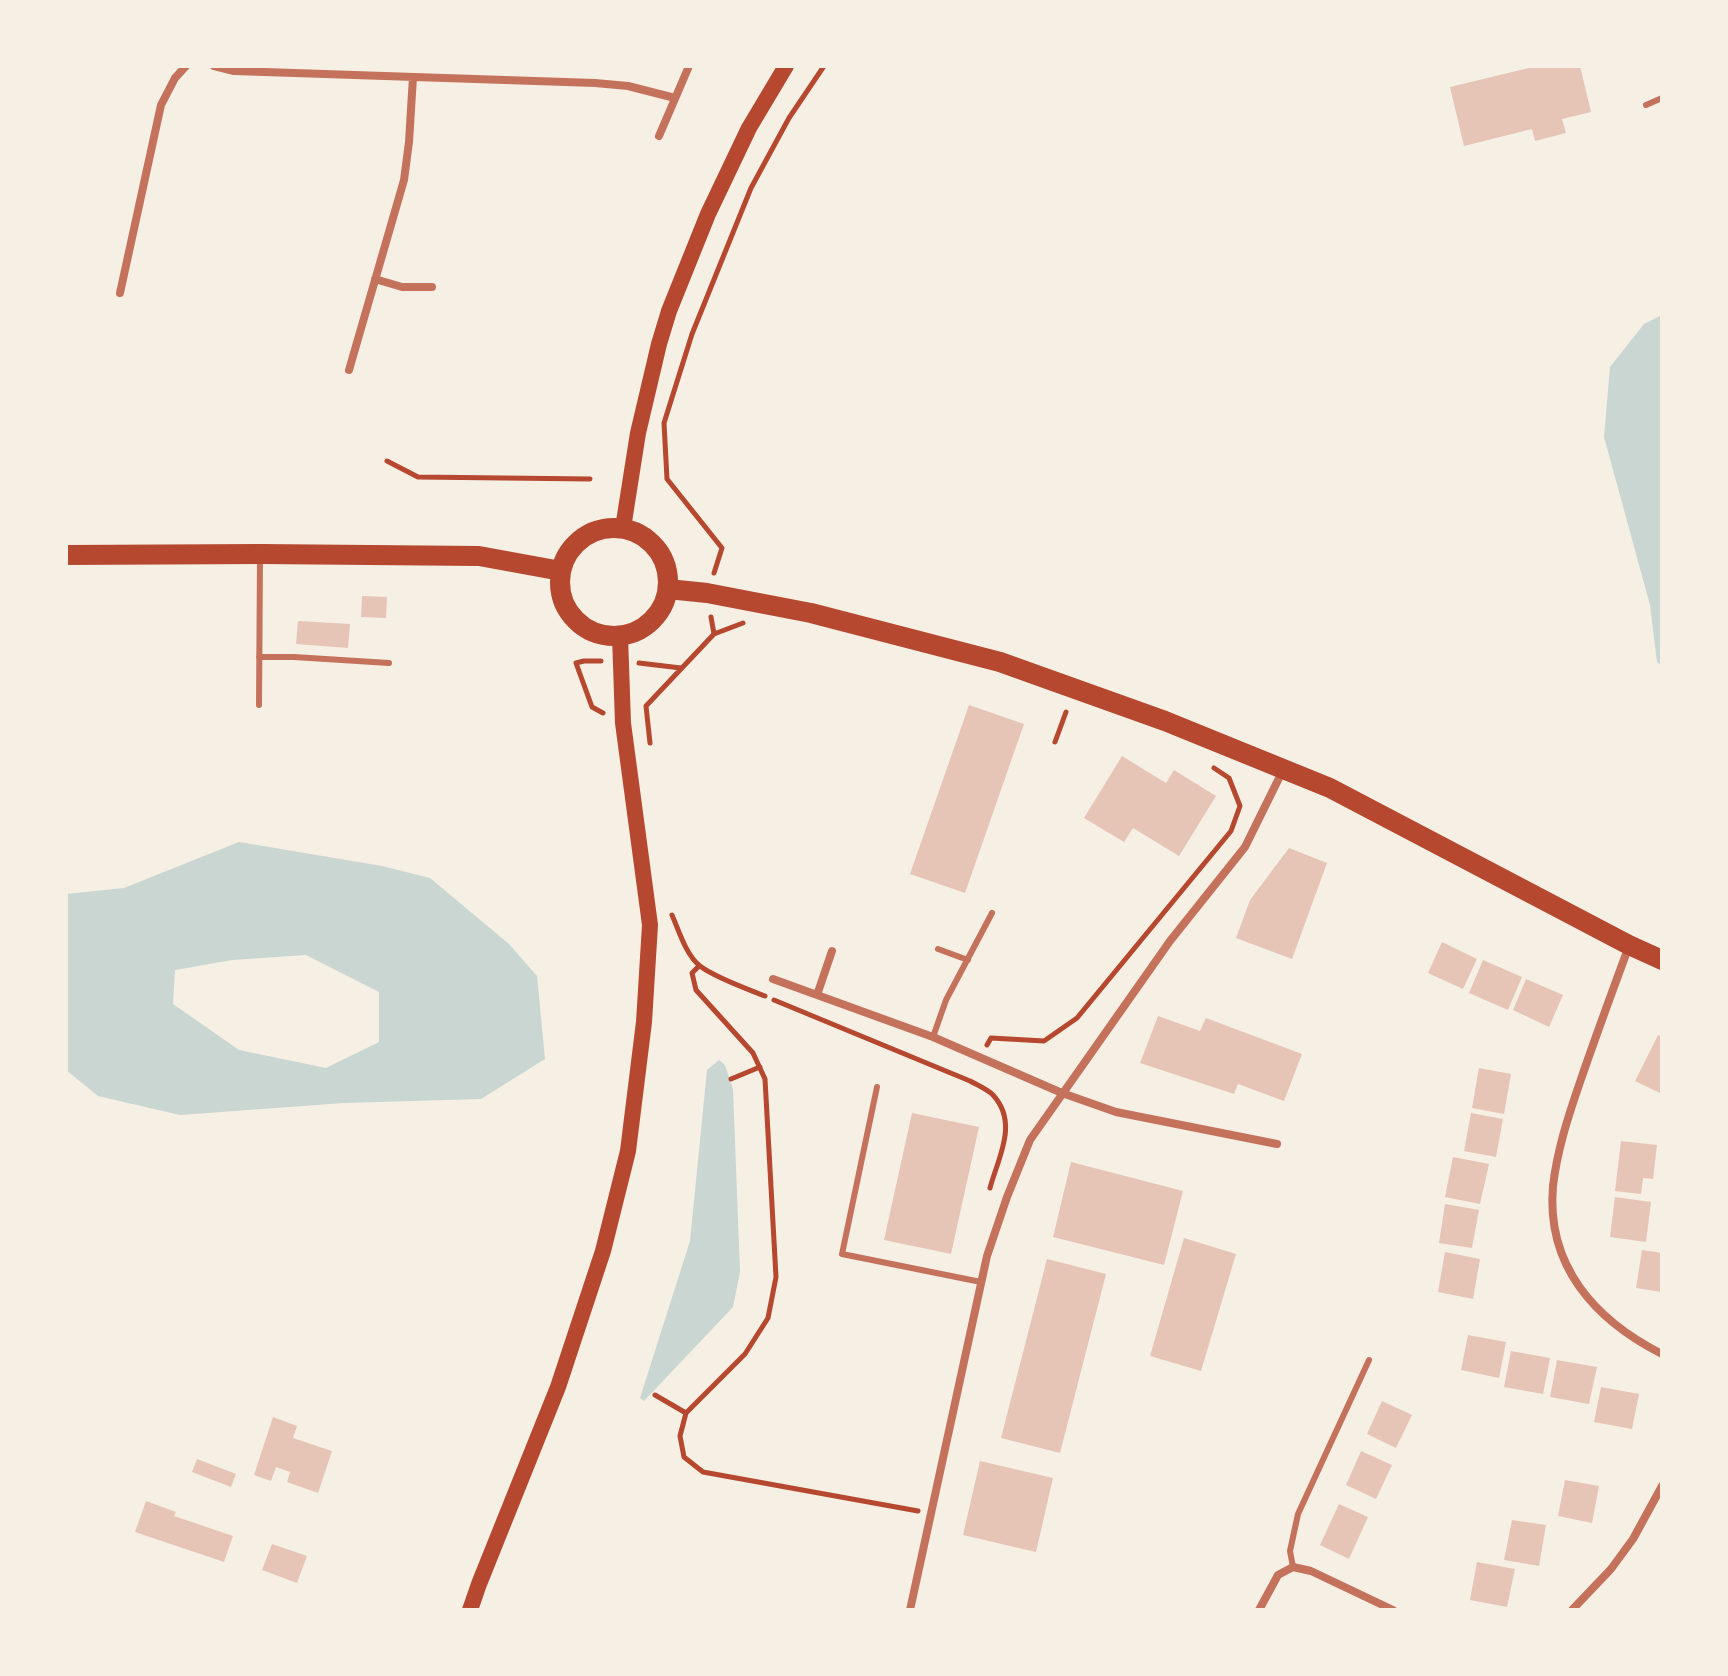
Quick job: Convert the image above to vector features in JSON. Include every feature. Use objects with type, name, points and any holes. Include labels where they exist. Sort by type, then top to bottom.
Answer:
[{"type":"main road","points":[[623,528],[638,433],[669,311],[708,214],[749,128],[786,66]]},
{"type":"main road","points":[[607,528],[623,528],[653,543],[663,557],[668,573],[668,589],[663,606],[652,621],[638,631],[620,636],[603,635],[588,629],[574,618],[565,604],[561,571],[567,555],[577,542],[607,528]]},
{"type":"main road","points":[[66,555],[479,556],[561,571]]},
{"type":"main road","points":[[668,589],[707,593],[811,613],[1000,662],[1165,721],[1330,788],[1662,960]]},
{"type":"main road","points":[[470,1610],[558,1387],[603,1251],[628,1151],[644,1022],[650,925],[623,723],[620,636]]},
{"type":"street","points":[[120,293],[161,105],[175,78],[186,66]]},
{"type":"street","points":[[214,66],[234,71],[628,86],[675,98]]},
{"type":"street","points":[[479,78],[480,66]]},
{"type":"street","points":[[659,136],[689,66]]},
{"type":"street","points":[[349,370],[404,180],[413,77]]},
{"type":"street","points":[[375,279],[402,287],[432,287]]},
{"type":"street","points":[[910,1610],[987,1256],[1030,1140],[1170,941],[1245,847],[1284,769]]},
{"type":"street","points":[[1629,945],[1564,1134],[1552,1206],[1563,1258],[1588,1299],[1636,1341],[1662,1354]]},
{"type":"street","points":[[817,995],[832,951]]},
{"type":"street","points":[[773,979],[933,1037],[1062,1093],[1116,1112],[1277,1144]]},
{"type":"street","points":[[1572,1610],[1611,1569],[1633,1539],[1662,1486]]},
{"type":"street","points":[[1259,1610],[1278,1575],[1293,1567],[1311,1571],[1393,1610]]},
{"type":"lane","points":[[1646,105],[1662,98]]},
{"type":"lane","points":[[259,705],[260,554]]},
{"type":"lane","points":[[259,657],[389,663]]},
{"type":"lane","points":[[933,1037],[946,1000],[992,913]]},
{"type":"lane","points":[[938,949],[968,960]]},
{"type":"lane","points":[[877,1087],[842,1254],[981,1282]]},
{"type":"lane","points":[[1293,1567],[1290,1551],[1298,1514],[1369,1360]]},
{"type":"path","points":[[719,556],[722,548],[667,479],[664,423],[692,334],[751,188],[789,118],[824,66]]},
{"type":"path","points":[[387,461],[418,477],[590,479]]},
{"type":"path","points":[[711,613],[714,634]]},
{"type":"path","points":[[651,751],[646,706],[714,634],[745,622]]},
{"type":"path","points":[[584,661],[576,663],[592,707]]},
{"type":"path","points":[[648,664],[682,668]]},
{"type":"path","points":[[1055,742],[1066,712],[1080,717]]},
{"type":"path","points":[[970,1081],[991,1038],[1044,1041],[1077,1018],[1231,831],[1240,806],[1229,778],[1206,763]]},
{"type":"path","points":[[670,912],[699,966],[730,982],[970,1081],[993,1094],[1005,1117],[1005,1143],[989,1192]]},
{"type":"path","points":[[699,966],[692,973],[696,990],[753,1053],[765,1079],[776,1277],[768,1318],[745,1354],[686,1413],[680,1436],[684,1457],[703,1472],[931,1513]]},
{"type":"path","points":[[731,1079],[760,1067]]},
{"type":"path","points":[[655,1395],[686,1413]]},
{"type":"path","points":[[911,1524],[914,1510]]},
{"type":"shaded area","points":[[1662,315],[1662,666],[1657,662],[1650,605],[1604,437],[1610,367],[1644,324]]},
{"type":"shaded area","points":[[239,842],[382,866],[430,878],[509,944],[537,976],[545,1059],[481,1099],[344,1103],[180,1115],[98,1096],[66,1070],[66,894],[124,888]],"holes":[[[306,955],[379,992],[379,1042],[326,1068],[239,1050],[173,1004],[175,970],[232,960]]]},
{"type":"shaded area","points":[[719,1060],[725,1065],[733,1089],[740,1272],[733,1307],[644,1401],[640,1398],[690,1241],[707,1070]]},
{"type":"building","points":[[1537,66],[1580,66],[1591,112],[1562,119],[1566,133],[1535,141],[1532,129],[1464,146],[1450,87]]},
{"type":"building","points":[[362,596],[387,597],[386,618],[361,617]]},
{"type":"building","points":[[298,621],[350,624],[348,648],[296,644]]},
{"type":"building","points":[[969,705],[1024,724],[965,893],[910,874]]},
{"type":"building","points":[[1122,756],[1166,783],[1174,770],[1216,796],[1179,856],[1133,828],[1124,842],[1084,818]]},
{"type":"building","points":[[1289,848],[1327,863],[1292,959],[1236,938],[1250,900]]},
{"type":"building","points":[[1442,942],[1477,959],[1463,989],[1428,973]]},
{"type":"building","points":[[1483,960],[1522,977],[1508,1010],[1469,993]]},
{"type":"building","points":[[1526,979],[1563,995],[1549,1027],[1513,1010]]},
{"type":"building","points":[[1158,1016],[1200,1031],[1206,1018],[1302,1054],[1284,1101],[1238,1084],[1234,1094],[1140,1063]]},
{"type":"building","points":[[1658,1035],[1662,1037],[1662,1094],[1635,1081]]},
{"type":"building","points":[[1479,1068],[1511,1074],[1504,1114],[1472,1108]]},
{"type":"building","points":[[912,1113],[979,1127],[951,1254],[884,1240]]},
{"type":"building","points":[[1471,1113],[1503,1119],[1496,1157],[1464,1151]]},
{"type":"building","points":[[1621,1141],[1657,1145],[1653,1179],[1643,1178],[1641,1194],[1615,1191]]},
{"type":"building","points":[[1453,1157],[1489,1164],[1480,1204],[1445,1197]]},
{"type":"building","points":[[1071,1162],[1183,1191],[1164,1265],[1053,1237]]},
{"type":"building","points":[[1615,1197],[1651,1202],[1646,1242],[1610,1237]]},
{"type":"building","points":[[1445,1204],[1479,1210],[1472,1248],[1439,1243]]},
{"type":"building","points":[[1184,1238],[1236,1254],[1201,1371],[1150,1356]]},
{"type":"building","points":[[1642,1250],[1662,1253],[1662,1292],[1636,1288]]},
{"type":"building","points":[[1445,1252],[1480,1259],[1473,1299],[1438,1292]]},
{"type":"building","points":[[1047,1259],[1106,1274],[1060,1453],[1001,1438]]},
{"type":"building","points":[[1468,1335],[1506,1342],[1499,1378],[1461,1370]]},
{"type":"building","points":[[1511,1351],[1550,1358],[1543,1394],[1504,1387]]},
{"type":"building","points":[[1557,1360],[1597,1367],[1589,1404],[1550,1397]]},
{"type":"building","points":[[1601,1387],[1639,1394],[1632,1429],[1594,1422]]},
{"type":"building","points":[[1382,1401],[1412,1415],[1396,1448],[1367,1434]]},
{"type":"building","points":[[273,1417],[297,1426],[293,1438],[332,1451],[318,1493],[287,1482],[290,1472],[276,1467],[271,1481],[254,1475]]},
{"type":"building","points":[[1361,1451],[1392,1465],[1376,1499],[1346,1485]]},
{"type":"building","points":[[197,1459],[236,1474],[231,1487],[192,1472]]},
{"type":"building","points":[[980,1461],[1053,1478],[1036,1552],[963,1535]]},
{"type":"building","points":[[1565,1480],[1599,1486],[1592,1523],[1558,1516]]},
{"type":"building","points":[[146,1501],[176,1512],[174,1516],[233,1536],[224,1562],[135,1532]]},
{"type":"building","points":[[1339,1504],[1368,1517],[1349,1559],[1320,1545]]},
{"type":"building","points":[[1512,1520],[1546,1525],[1539,1566],[1504,1560]]},
{"type":"building","points":[[272,1544],[307,1556],[297,1583],[262,1570]]},
{"type":"building","points":[[1477,1562],[1515,1569],[1507,1607],[1470,1600]]}]
